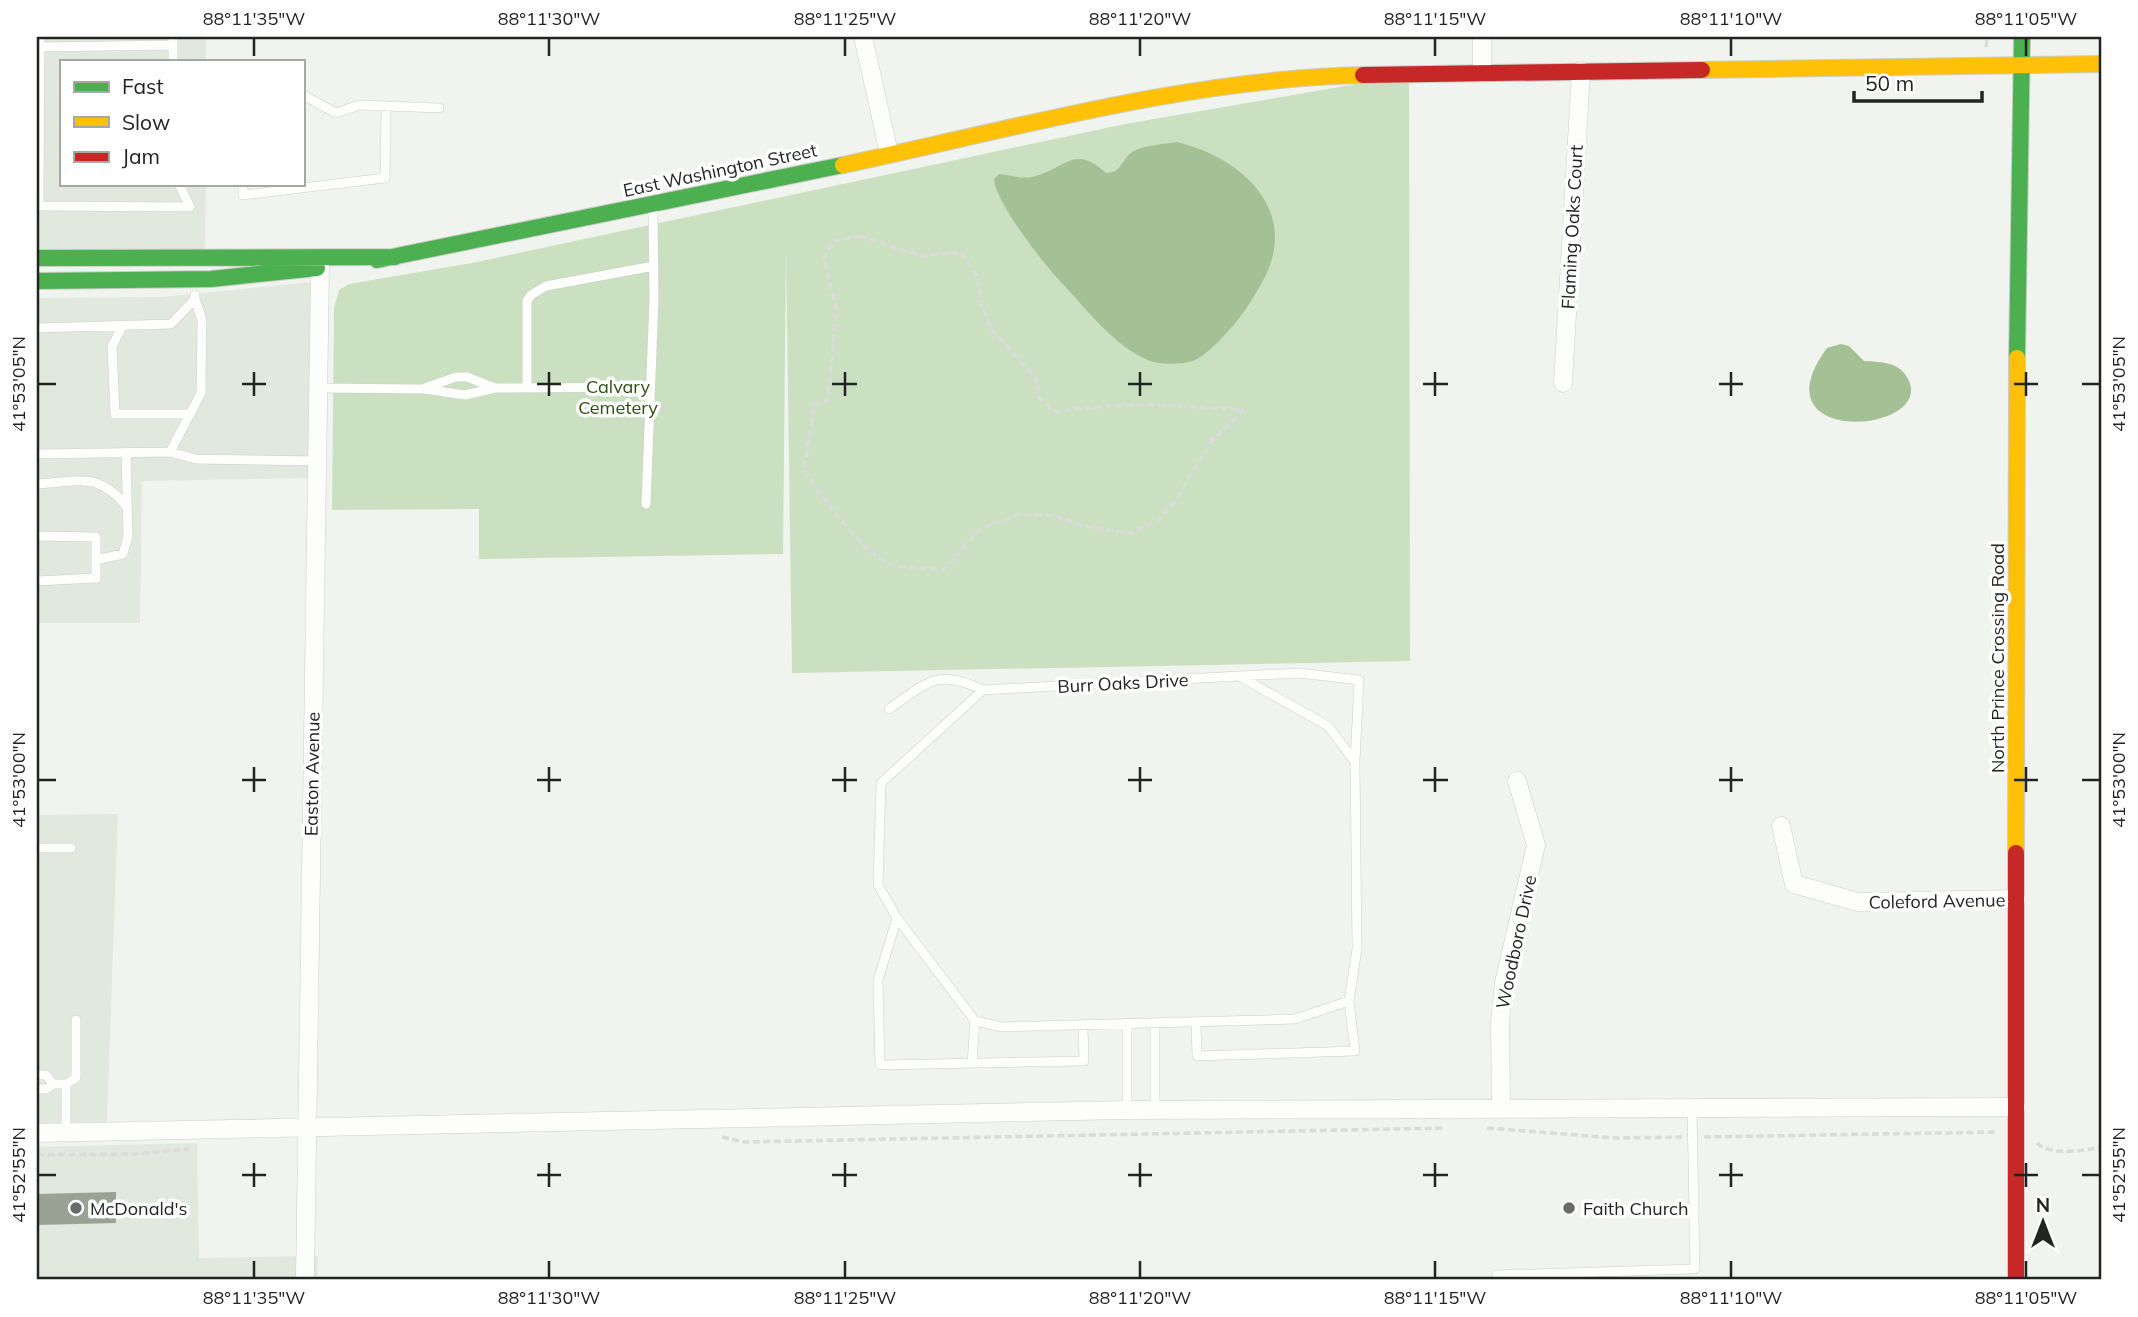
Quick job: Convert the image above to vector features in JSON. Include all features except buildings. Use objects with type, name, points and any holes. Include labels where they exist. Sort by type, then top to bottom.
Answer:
[{"type":"main road","name":"North Prince Crossing Road","points":[[2016,1280],[2017,389],[2022,37]]},
{"type":"main road","name":"East Washington Street","points":[[37,281],[194,279],[320,268],[395,257],[1187,93],[1337,76],[2101,64]]},
{"type":"main road","points":[[37,258],[395,257]]},
{"type":"street","points":[[863,37],[889,153]]},
{"type":"street","points":[[1482,37],[1482,73]]},
{"type":"street","name":"Flaming Oaks Court","points":[[1563,383],[1581,71]]},
{"type":"street","name":"Easton Avenue","points":[[305,1280],[320,268]]},
{"type":"street","name":"Woodboro Drive","points":[[1501,1107],[1500,1022],[1504,983],[1536,845],[1517,781]]},
{"type":"street","name":"Coleford Avenue","points":[[1781,826],[1794,884],[1858,902],[2016,899]]},
{"type":"street","points":[[37,1133],[1127,1110],[2016,1107]]},
{"type":"lane","points":[[173,60],[173,41],[40,42],[39,206],[190,207],[180,186]]},
{"type":"lane","points":[[304,96],[336,113],[359,105],[439,108]]},
{"type":"lane","points":[[243,186],[243,195],[385,178],[386,106]]},
{"type":"lane","points":[[646,504],[654,266],[653,205]]},
{"type":"lane","points":[[527,388],[526,309],[531,295],[545,286],[654,266]]},
{"type":"lane","points":[[170,452],[201,393],[202,320],[195,299],[194,279]]},
{"type":"lane","points":[[37,328],[171,324],[195,299]]},
{"type":"lane","points":[[122,327],[112,346],[115,414],[191,414]]},
{"type":"lane","points":[[422,388],[456,377],[467,377],[495,388]]},
{"type":"lane","points":[[318,388],[422,388],[464,395],[495,388],[649,387]]},
{"type":"lane","points":[[96,560],[123,554],[128,536],[126,452]]},
{"type":"lane","points":[[37,454],[170,452],[196,458],[317,461]]},
{"type":"lane","points":[[37,484],[92,481],[111,487],[127,507]]},
{"type":"lane","points":[[37,537],[96,537],[96,578],[37,581]]},
{"type":"lane","name":"Burr Oaks Drive","points":[[983,690],[1299,673],[1359,680],[1355,762]]},
{"type":"lane","points":[[1196,1023],[1197,1056],[1354,1051],[1349,1001],[1357,949],[1355,762],[1328,726],[1239,676]]},
{"type":"lane","points":[[889,709],[927,682],[956,677],[983,690],[880,783],[878,886],[897,918],[975,1021],[1002,1027],[1155,1025],[1295,1019],[1349,1001]]},
{"type":"lane","points":[[37,848],[71,848]]},
{"type":"lane","points":[[897,918],[877,980],[880,1065],[1084,1061],[1083,1026]]},
{"type":"lane","points":[[37,1089],[46,1089],[53,1084],[66,1084],[76,1078],[76,1020]]},
{"type":"lane","points":[[972,1063],[975,1021]]},
{"type":"lane","points":[[1127,1025],[1127,1110]]},
{"type":"lane","points":[[1155,1025],[1156,1110]]},
{"type":"lane","points":[[37,1075],[46,1075],[53,1084]]},
{"type":"lane","points":[[66,1084],[66,1132]]},
{"type":"lane","points":[[1497,1280],[1497,1275],[1536,1277],[1695,1269],[1692,1110]]},
{"type":"path","points":[[860,236],[921,256],[961,252],[978,278],[982,306],[993,331],[1035,377],[1039,398],[1056,412],[1099,404],[1134,403],[1243,410],[1211,442],[1174,502],[1157,521],[1130,533],[1084,526],[1050,515],[1016,516],[981,529],[943,570],[892,565],[877,556],[840,519],[804,471],[814,405],[828,400],[836,309],[824,258],[833,242],[860,236]]},
{"type":"path","points":[[1481,1127],[1615,1139],[1992,1132]]},
{"type":"path","points":[[718,1136],[744,1142],[1453,1128]]},
{"type":"path","points":[[2034,1134],[2037,1145],[2045,1149],[2068,1151],[2101,1147]]},
{"type":"path","points":[[37,1156],[134,1154],[195,1148]]},
{"type":"shaded area","points":[[37,37],[206,37],[206,60],[60,60],[60,186],[206,186],[205,253],[37,255]]},
{"type":"shaded area","points":[[1177,142],[1216,156],[1250,181],[1263,197],[1272,216],[1275,236],[1272,259],[1266,275],[1234,325],[1197,359],[1167,364],[1137,355],[1112,336],[1090,314],[1020,231],[996,189],[994,179],[999,174],[1032,177],[1077,159],[1095,164],[1106,173],[1112,172],[1136,150]]},
{"type":"shaded area","points":[[313,282],[310,478],[142,481],[140,623],[37,623],[37,298],[162,297]]},
{"type":"shaded area","points":[[1841,344],[1849,346],[1864,361],[1890,364],[1906,375],[1909,381],[1909,399],[1896,412],[1874,420],[1849,422],[1827,416],[1812,402],[1811,380],[1827,348]]},
{"type":"shaded area","points":[[118,814],[107,1122],[37,1123],[37,815]]},
{"type":"shaded area","points":[[197,1143],[199,1258],[318,1256],[317,1280],[37,1280],[37,1147]]},
{"type":"green space","name":"Calvary Cemetery","points":[[1409,75],[1410,661],[792,673],[786,248],[783,554],[479,559],[479,509],[332,510],[334,308],[339,290],[349,284],[472,263],[1125,124]]},
{"type":"traffic: fast","points":[[2017,358],[2022,37]]},
{"type":"traffic: fast","points":[[377,260],[843,165]]},
{"type":"traffic: fast","points":[[37,258],[395,257]]},
{"type":"traffic: fast","points":[[37,281],[211,279],[317,268]]},
{"type":"traffic: slow","points":[[1702,70],[2101,64]]},
{"type":"traffic: slow","points":[[843,165],[1166,96],[1231,86],[1363,75]]},
{"type":"traffic: slow","points":[[2016,853],[2017,358]]},
{"type":"traffic: jam","points":[[1363,75],[1702,70]]},
{"type":"traffic: jam","points":[[2016,853],[2016,1280]]},
{"type":"place","name":"McDonald's","points":[[76,1208]]},
{"type":"place","name":"Faith Church","points":[[1569,1208]]}]
